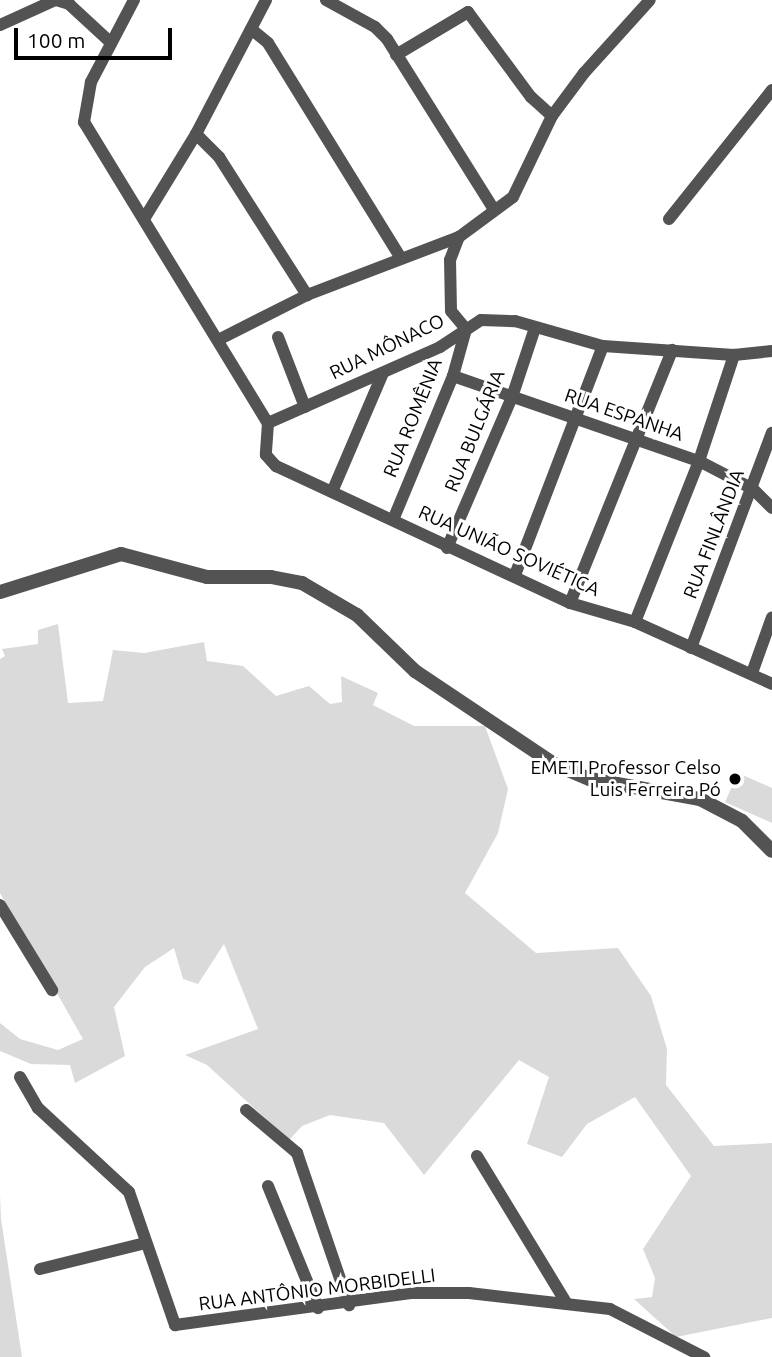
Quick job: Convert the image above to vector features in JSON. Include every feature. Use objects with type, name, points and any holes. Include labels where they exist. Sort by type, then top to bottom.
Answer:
[{"type":"street","points":[[0,25],[56,0],[69,4],[110,41]]},
{"type":"street","points":[[134,0],[110,41],[84,103],[84,122],[220,339],[268,423]]},
{"type":"street","points":[[144,219],[196,134],[265,0]]},
{"type":"street","points":[[326,0],[375,27],[396,55],[493,208]]},
{"type":"street","points":[[220,339],[307,295],[459,237],[520,189],[552,116],[650,0]]},
{"type":"street","points":[[396,55],[468,12],[531,97],[552,116]]},
{"type":"street","points":[[251,29],[268,43],[401,258]]},
{"type":"street","points":[[669,219],[772,90]]},
{"type":"street","points":[[196,134],[219,157],[307,295]]},
{"type":"street","points":[[459,237],[450,260],[451,311],[466,329]]},
{"type":"street","name":"RUA MÔNACO","points":[[268,423],[440,347],[481,320],[502,318],[603,346],[734,355],[772,351]]},
{"type":"street","name":"RUA BULGÁRIA","points":[[447,548],[512,397],[535,328]]},
{"type":"street","name":"RUA ROMÊNIA","points":[[393,520],[453,376],[466,329]]},
{"type":"street","points":[[278,337],[305,407]]},
{"type":"street","points":[[758,351],[772,342]]},
{"type":"street","points":[[515,575],[603,346]]},
{"type":"street","points":[[570,603],[672,351]]},
{"type":"street","points":[[635,622],[699,461],[734,355]]},
{"type":"street","points":[[332,492],[383,373]]},
{"type":"street","name":"RUA ESPANHA","points":[[453,376],[699,461],[753,489],[772,508]]},
{"type":"street","name":"RUA UNIÃO SOVIÉTICA","points":[[268,423],[266,455],[276,466],[447,548],[515,575],[570,603],[635,622],[772,684]]},
{"type":"street","name":"RUA FINLÂNDIA","points":[[691,648],[772,433]]},
{"type":"street","points":[[0,592],[121,554],[207,578],[271,577],[302,583],[357,615],[415,671],[554,764],[590,779],[700,799],[742,821],[772,851]]},
{"type":"street","points":[[752,673],[772,617]]},
{"type":"street","points":[[0,905],[52,990]]},
{"type":"street","points":[[20,1077],[38,1108],[129,1192],[145,1243],[40,1269]]},
{"type":"street","points":[[246,1110],[297,1153],[349,1305]]},
{"type":"street","points":[[477,1156],[565,1301]]},
{"type":"street","points":[[268,1186],[318,1308]]},
{"type":"street","name":"RUA ANTÔNIO MORBIDELLI","points":[[145,1243],[175,1325],[349,1305],[411,1293],[565,1301],[610,1310],[704,1357]]},
{"type":"shaded area","points":[[58,624],[68,703],[103,701],[113,650],[144,653],[204,642],[207,661],[243,666],[276,696],[309,686],[330,704],[342,702],[341,676],[378,693],[373,705],[414,726],[485,726],[508,789],[498,833],[465,893],[536,953],[618,948],[651,996],[667,1049],[666,1085],[714,1146],[772,1143],[772,1318],[676,1337],[634,1299],[652,1297],[655,1278],[643,1249],[691,1176],[635,1097],[587,1124],[562,1157],[527,1144],[549,1077],[519,1060],[424,1175],[384,1123],[330,1115],[302,1126],[289,1140],[207,1065],[185,1055],[258,1029],[224,944],[198,984],[183,979],[174,948],[145,967],[114,1007],[125,1056],[75,1083],[70,1065],[31,1064],[0,1051],[0,1023],[20,1039],[58,1050],[83,1039],[0,893],[0,659],[5,656],[2,649],[38,644],[38,630]]},
{"type":"shaded area","points":[[738,773],[772,788],[772,823],[725,802]]},
{"type":"shaded area","points":[[0,1194],[1,1219],[22,1357],[0,1357]]},
{"type":"place","name":"EMETI Professor Celso Luis Ferreira Pó","points":[[735,779]]}]
